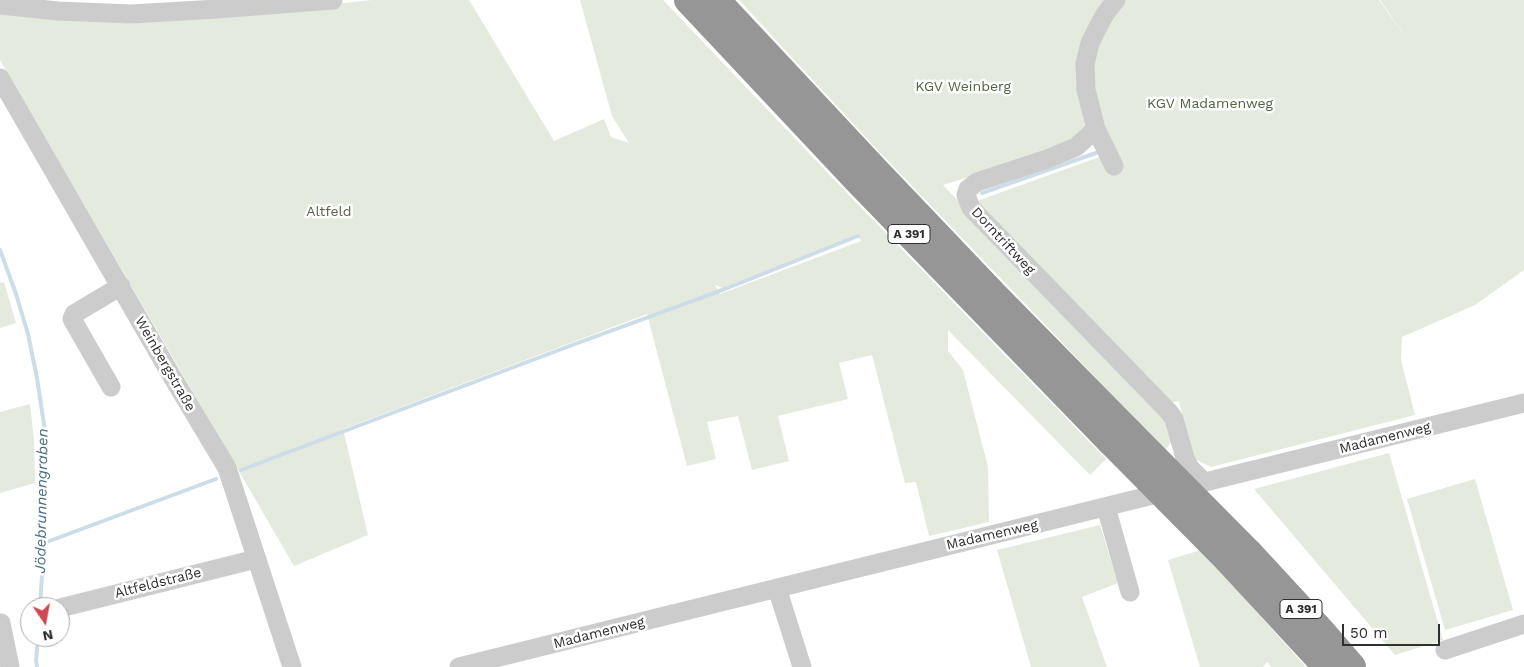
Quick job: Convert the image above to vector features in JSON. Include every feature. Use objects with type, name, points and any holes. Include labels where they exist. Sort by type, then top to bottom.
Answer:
[{"type":"highway","name":"A 391","points":[[688,0],[857,180],[1121,437],[1238,556],[1321,631],[1352,667]]},
{"type":"highway","name":"A 391","points":[[716,0],[1121,437]]},
{"type":"highway","name":"A 391","points":[[1238,556],[1327,667]]},
{"type":"street","points":[[0,5],[58,11],[131,14],[333,0]]},
{"type":"street","points":[[1114,166],[1096,129],[1086,90],[1085,64],[1094,35],[1105,14],[1116,0]]},
{"type":"street","name":"Weinbergstraße","points":[[0,78],[227,468],[292,667]]},
{"type":"street","name":"Dorntriftweg","points":[[1096,129],[1076,147],[1048,159],[977,182],[968,188],[966,196],[971,208],[1170,413],[1174,419],[1185,458],[1190,468],[1204,482]]},
{"type":"street","points":[[111,387],[72,319],[74,314],[121,286]]},
{"type":"street","name":"Madamenweg","points":[[459,667],[1204,482],[1523,406]]},
{"type":"street","points":[[1106,507],[1130,592]]},
{"type":"street","name":"Altfeldstraße","points":[[70,606],[256,559]]},
{"type":"street","points":[[777,588],[802,667]]},
{"type":"street","points":[[2,623],[10,667]]},
{"type":"street","points":[[1445,650],[1524,624]]},
{"type":"green space","name":"Altfeld","points":[[372,0],[469,0],[554,141],[604,119],[611,137],[629,143],[612,116],[580,0],[663,0],[844,190],[1106,459],[1090,475],[948,330],[948,351],[963,370],[988,467],[989,522],[929,536],[916,482],[905,483],[872,355],[839,363],[848,399],[778,416],[789,461],[752,470],[738,416],[707,422],[716,459],[687,466],[647,314],[343,429],[368,535],[294,566],[0,60],[0,9],[316,6]],"holes":[[[858,236],[861,241],[720,294],[715,285],[725,289]]]},
{"type":"green space","name":"KGV Weinberg","points":[[739,0],[1108,0],[1091,28],[1092,128],[1064,147],[943,185],[1165,416],[1175,438],[1165,450],[871,143]]},
{"type":"green space","name":"KGV Madamenweg","points":[[1121,0],[1379,0],[1412,46],[1380,0],[1524,0],[1524,270],[1475,305],[1402,337],[1401,360],[1415,415],[1211,467],[1193,458],[1179,401],[1169,403],[974,202],[1105,155],[1103,127],[1091,85],[1095,44]]},
{"type":"green space","points":[[4,282],[16,323],[0,328],[0,283]]},
{"type":"green space","points":[[30,404],[34,440],[35,483],[0,493],[0,412]]},
{"type":"green space","points":[[1389,453],[1443,640],[1395,655],[1254,489]]},
{"type":"green space","points":[[1475,479],[1513,610],[1445,630],[1407,499]]},
{"type":"green space","points":[[1100,525],[1118,583],[1082,597],[1107,667],[1031,667],[997,550]]},
{"type":"green space","points":[[1201,550],[1306,667],[1271,667],[1267,662],[1263,667],[1200,667],[1168,560]]},
{"type":"waterway","points":[[982,193],[1096,153]]},
{"type":"waterway","points":[[241,470],[725,289],[858,236]]},
{"type":"waterway","name":"Jödebrunnengraben","points":[[0,250],[28,334],[45,431],[44,543],[41,597]]},
{"type":"waterway","points":[[44,543],[216,479]]},
{"type":"waterway","name":"Jödebrunnengraben","points":[[37,647],[37,667]]}]
